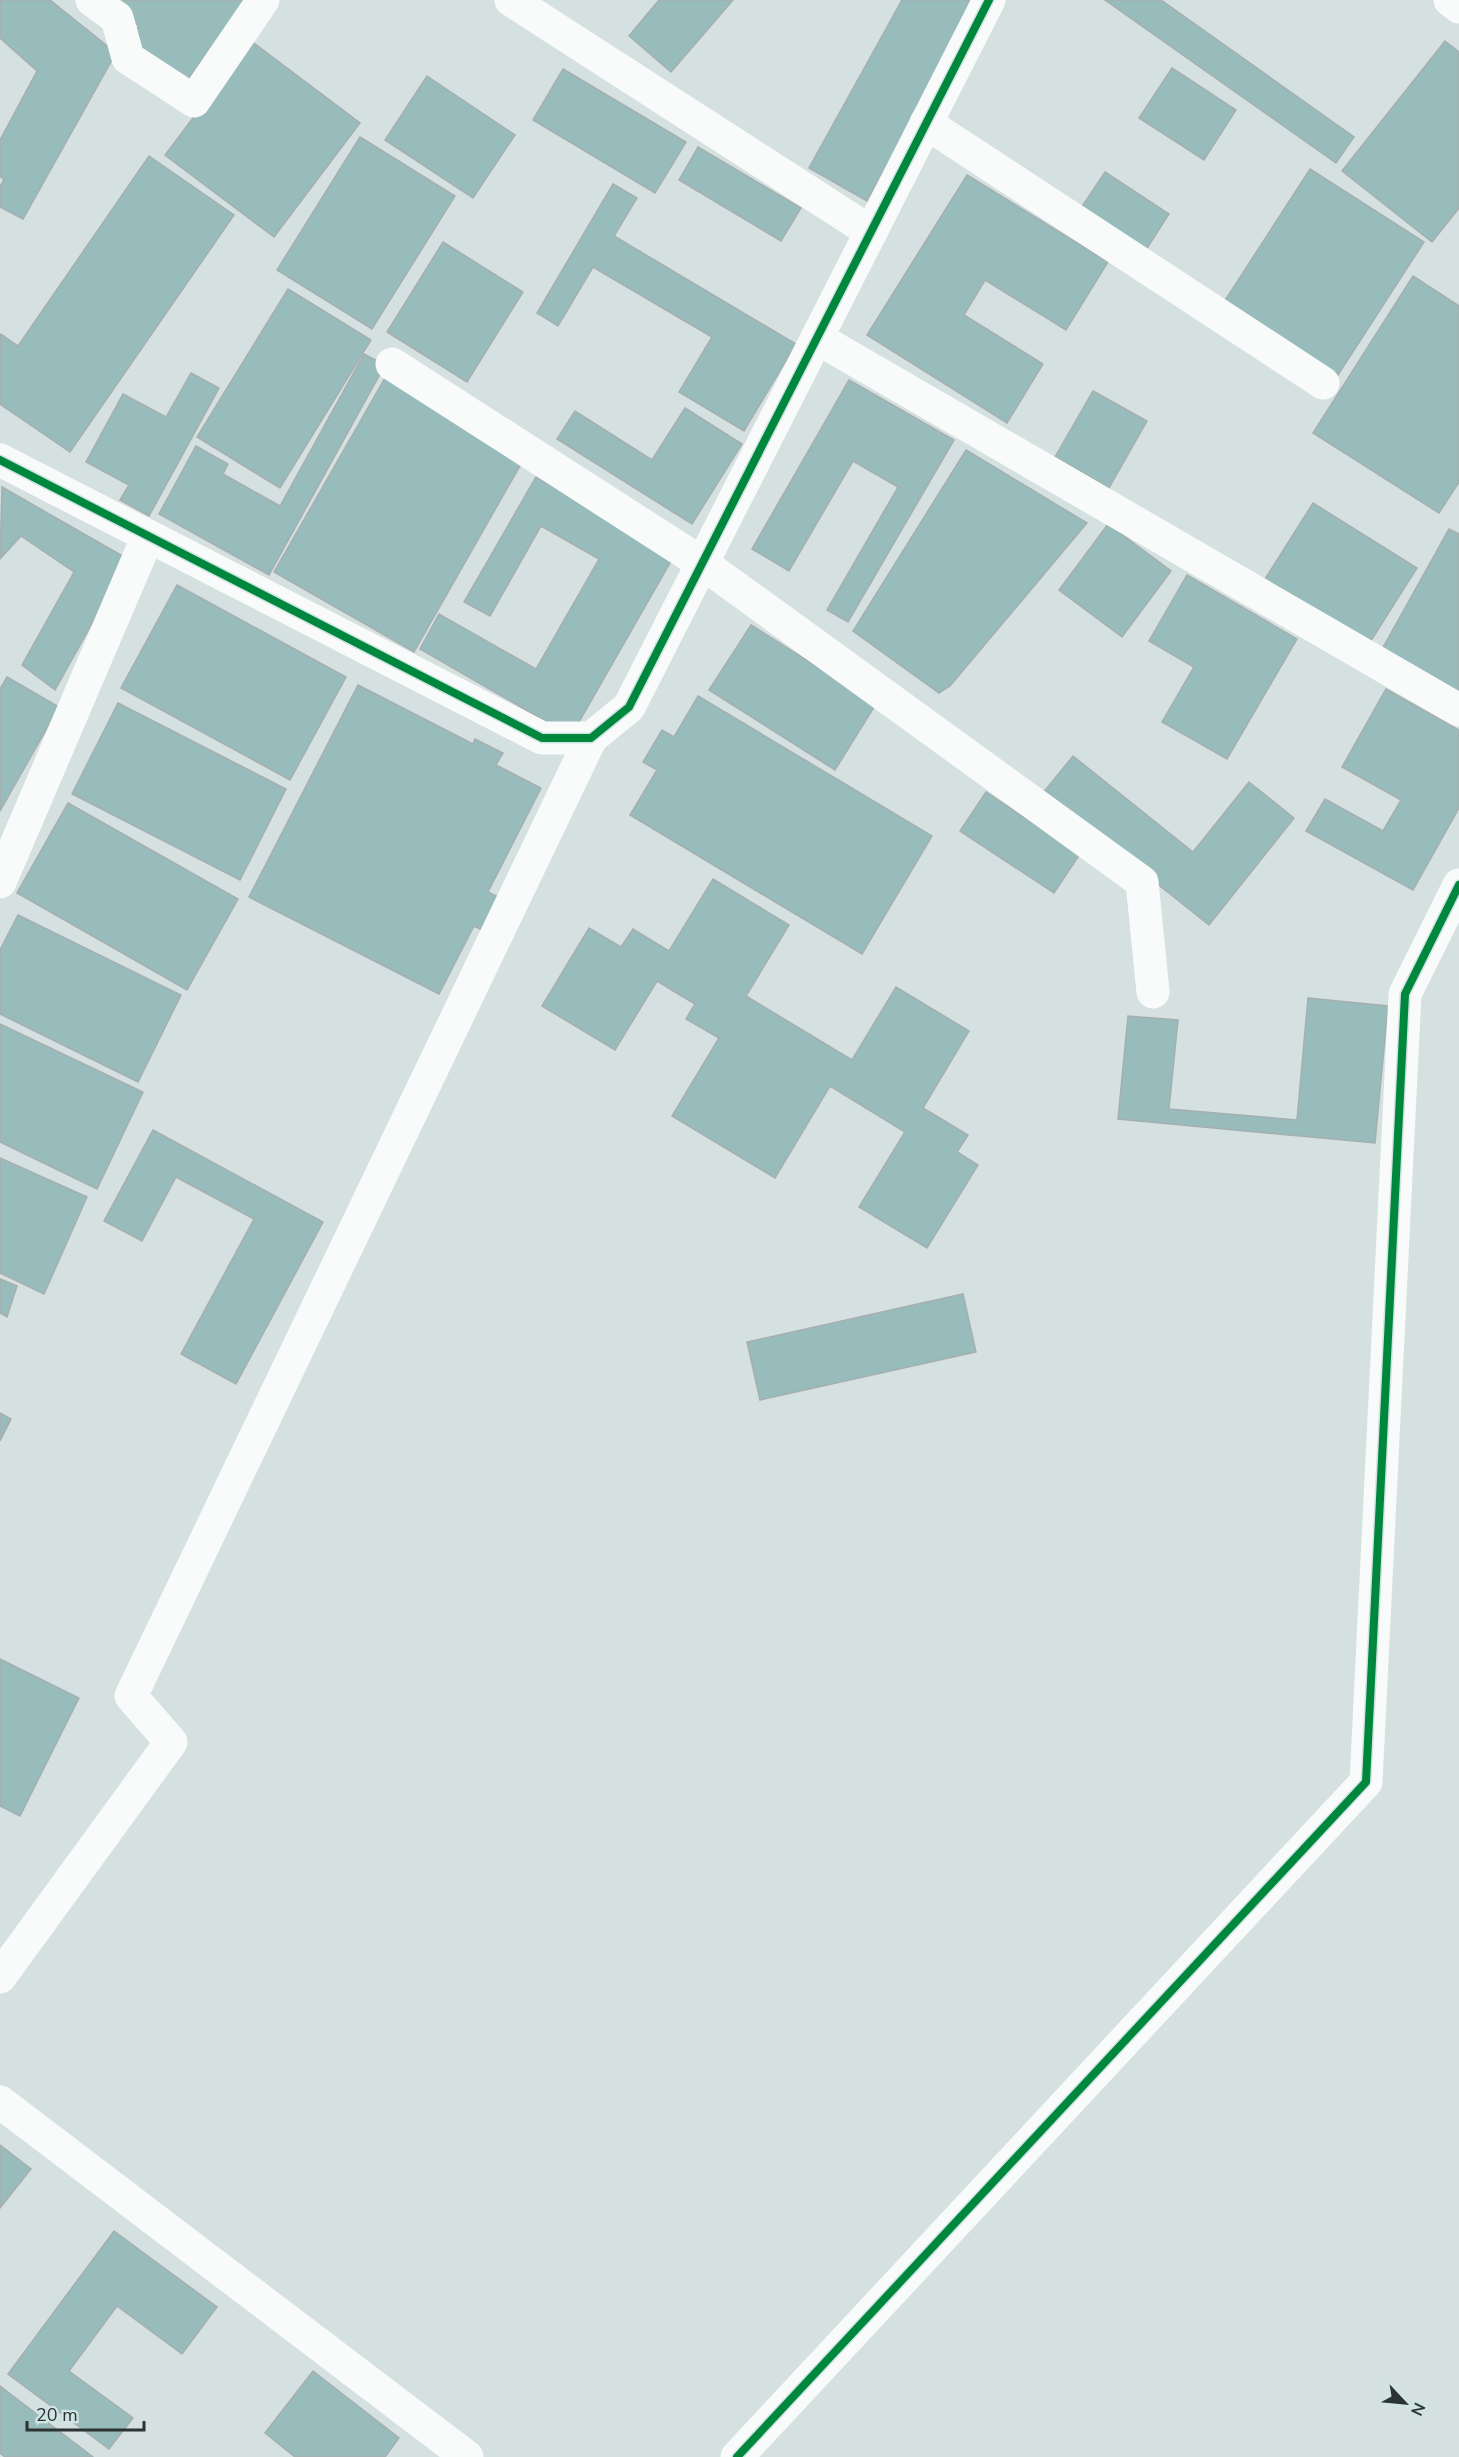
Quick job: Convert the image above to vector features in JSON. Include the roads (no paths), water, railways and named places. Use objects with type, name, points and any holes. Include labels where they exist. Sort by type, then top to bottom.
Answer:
[{"type":"street","points":[[92,0],[117,18],[128,58],[194,101],[263,0]]},
{"type":"street","points":[[511,0],[871,232]]},
{"type":"street","points":[[0,1977],[171,1742],[131,1696],[591,738],[628,707],[989,0]]},
{"type":"street","points":[[1450,0],[1459,8]]},
{"type":"street","points":[[926,123],[1323,383]]},
{"type":"street","points":[[817,338],[1459,710]]},
{"type":"street","points":[[392,364],[702,563],[1142,882],[1154,992]]},
{"type":"street","points":[[0,460],[542,738],[591,738]]},
{"type":"street","points":[[0,882],[148,536]]},
{"type":"street","points":[[737,2457],[1366,1782],[1405,994],[1459,885]]},
{"type":"street","points":[[0,2102],[467,2457]]}]
